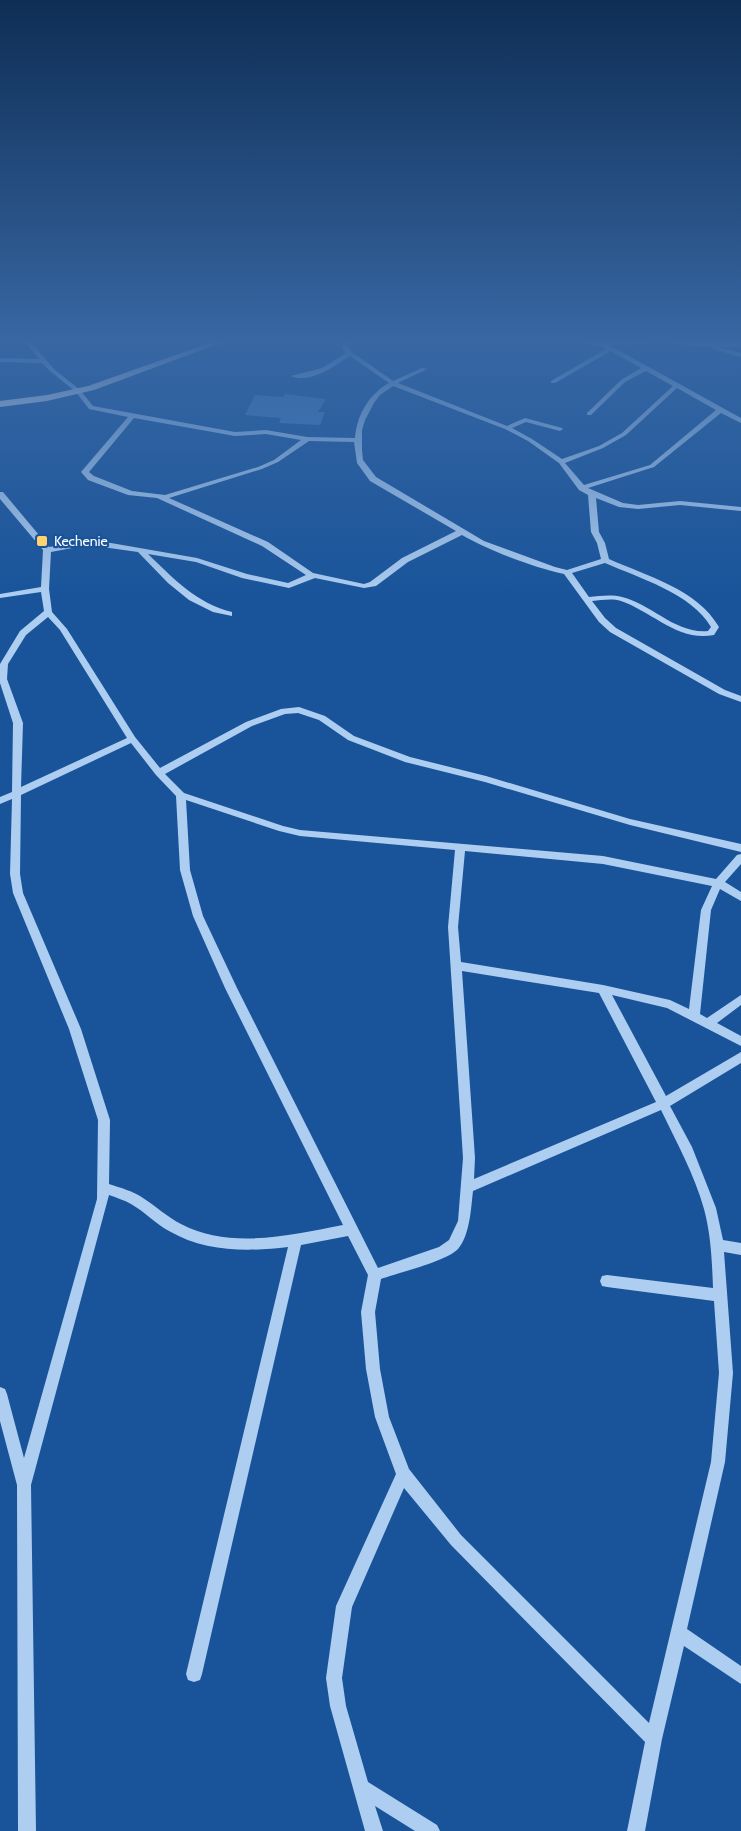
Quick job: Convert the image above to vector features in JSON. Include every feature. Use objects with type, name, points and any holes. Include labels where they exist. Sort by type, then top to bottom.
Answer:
[{"type":"street","points":[[124,426],[86,472],[91,478],[119,489],[159,497],[265,544],[311,575],[368,586],[405,560],[461,532]]},
{"type":"street","points":[[194,426],[235,434],[266,432],[307,439],[357,440]]},
{"type":"street","points":[[360,426],[357,440],[362,466],[373,479],[396,494],[439,516],[461,532],[495,548],[567,572],[589,599],[602,620],[613,630],[722,692],[741,699]]},
{"type":"street","points":[[503,426],[561,462],[582,488],[622,505],[639,507],[680,503],[741,509]]},
{"type":"street","points":[[550,426],[560,429]]},
{"type":"street","points":[[561,462],[601,447],[624,434],[632,426]]},
{"type":"street","points":[[582,488],[652,466],[700,426]]},
{"type":"street","points":[[159,497],[173,496],[260,468],[276,461],[307,439]]},
{"type":"street","points":[[0,494],[47,550],[45,589],[48,612],[63,629],[132,739],[159,773],[181,795],[300,833],[603,860],[718,883],[741,897]]},
{"type":"street","points":[[592,494],[595,532],[601,543],[605,560]]},
{"type":"street","points":[[47,550],[88,543],[197,560],[245,576],[289,586],[311,575]]},
{"type":"street","points":[[142,552],[184,594],[208,609],[229,614]]},
{"type":"street","points":[[567,572],[605,560],[700,607],[713,620],[713,631],[704,635],[686,632],[622,599],[611,597],[589,599]]},
{"type":"street","points":[[0,596],[45,589]]},
{"type":"street","points":[[24,1485],[103,1193],[104,1120],[98,1097],[75,1029],[18,893],[15,874],[18,723],[3,679],[4,664],[23,633],[48,612]]},
{"type":"street","points":[[159,773],[256,721],[284,711],[299,710],[322,718],[360,742],[408,760],[486,779],[630,822],[741,848]]},
{"type":"street","points":[[0,801],[132,739]]},
{"type":"street","points":[[181,795],[185,870],[198,916],[231,988],[375,1275],[368,1312],[373,1369],[382,1417],[403,1474],[456,1540],[654,1739]]},
{"type":"street","points":[[375,1275],[434,1257],[454,1244],[464,1221],[469,1158],[453,927],[460,846]]},
{"type":"street","points":[[694,1016],[706,910],[718,883],[741,858]]},
{"type":"street","points":[[456,966],[603,989],[670,1004],[741,1041]]},
{"type":"street","points":[[603,989],[686,1147],[710,1208],[717,1245],[726,1373],[718,1462],[654,1739],[636,1831]]},
{"type":"street","points":[[708,1023],[741,999]]},
{"type":"street","points":[[468,1187],[663,1104],[741,1057]]},
{"type":"street","points":[[103,1193],[137,1201],[176,1229],[197,1238],[221,1243],[259,1244],[296,1240],[351,1229]]},
{"type":"street","points":[[194,1674],[296,1240]]},
{"type":"street","points":[[717,1245],[741,1249]]},
{"type":"street","points":[[607,1281],[720,1295]]},
{"type":"street","points":[[0,1394],[24,1485],[27,1831]]},
{"type":"street","points":[[374,1831],[338,1706],[334,1678],[344,1606],[403,1474]]},
{"type":"street","points":[[678,1633],[741,1676]]},
{"type":"street","points":[[361,1788],[431,1831]]},
{"type":"place","name":"Kechenie","points":[[42,541]]}]
